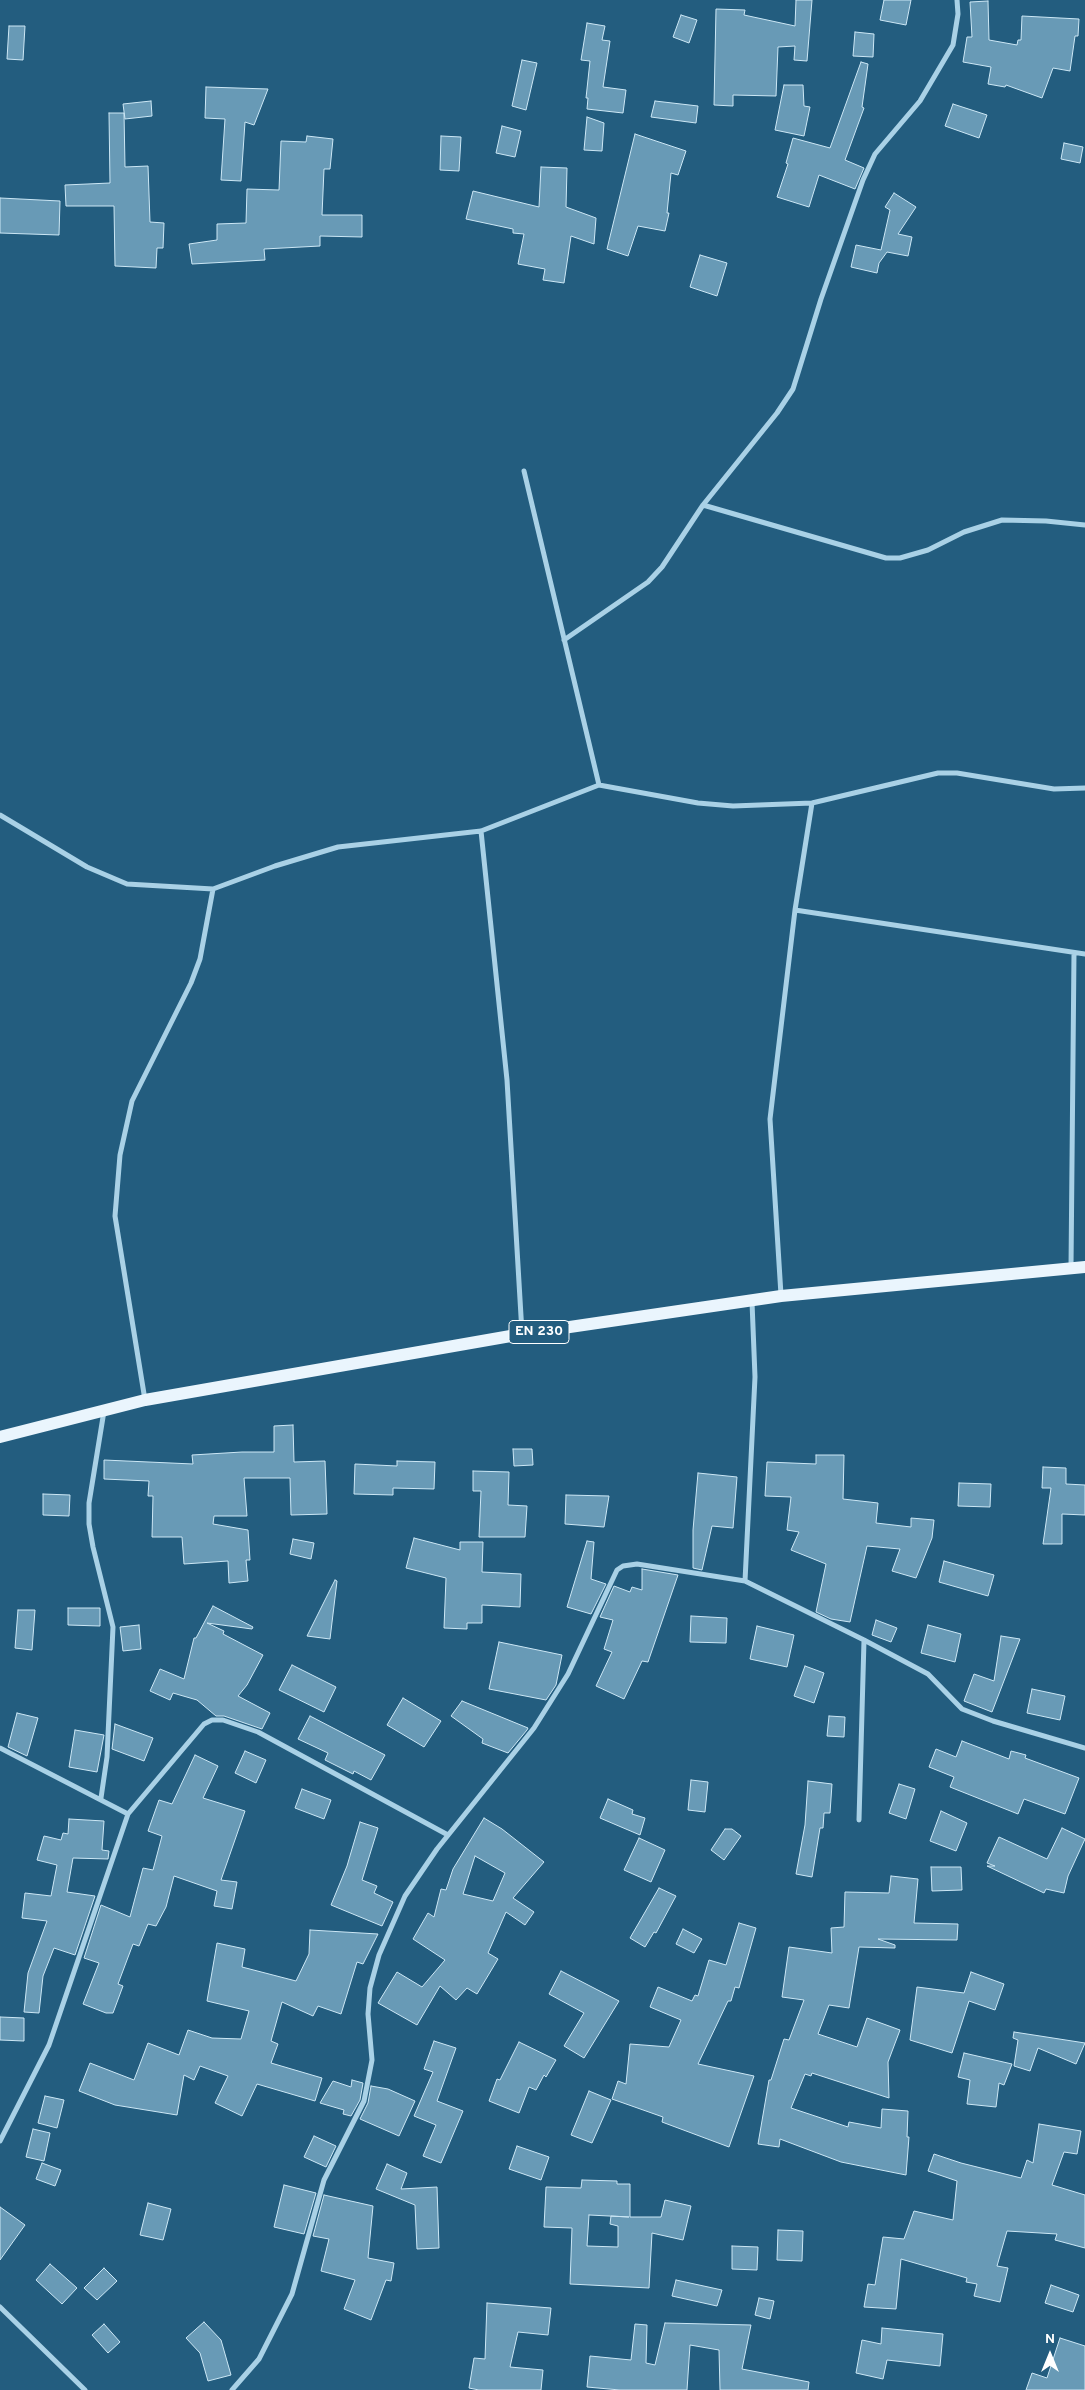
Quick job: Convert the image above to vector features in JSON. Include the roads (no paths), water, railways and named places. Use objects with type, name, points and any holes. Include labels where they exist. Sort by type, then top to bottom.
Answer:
[{"type":"main road","name":"EN 230","points":[[0,1436],[146,1400],[522,1334],[752,1302],[781,1296],[1085,1268]]},
{"type":"street","points":[[564,640],[648,582],[662,568],[703,504],[778,413],[793,389],[821,299],[863,180],[876,154],[920,101],[953,45],[958,14],[957,0]]},
{"type":"street","points":[[524,471],[600,785]]},
{"type":"street","points":[[703,504],[893,558],[900,558],[928,550],[964,532],[1002,520],[1046,521],[1085,525]]},
{"type":"street","points":[[0,815],[87,867],[127,884],[213,889],[275,866],[338,847],[481,831],[600,785],[698,802],[733,806],[812,802],[938,773],[957,773],[1054,789],[1085,788]]},
{"type":"street","points":[[781,1296],[770,1119],[795,910],[812,802]]},
{"type":"street","points":[[481,831],[507,1080],[522,1334]]},
{"type":"street","points":[[146,1400],[115,1216],[120,1155],[132,1101],[191,982],[200,959],[213,889]]},
{"type":"street","points":[[795,910],[1085,954]]},
{"type":"street","points":[[1071,1269],[1074,953]]},
{"type":"street","points":[[745,1582],[755,1377],[752,1302]]},
{"type":"street","points":[[101,1798],[107,1757],[113,1627],[93,1547],[88,1503],[104,1411]]},
{"type":"street","points":[[232,2390],[259,2359],[292,2294],[324,2180],[364,2101],[372,2060],[368,2014],[370,1988],[380,1955],[405,1896],[448,1835],[534,1728],[568,1674],[617,1570],[623,1566],[637,1564],[745,1582],[864,1640],[928,1674],[962,1709],[1085,1748]]},
{"type":"street","points":[[858,1820],[864,1640]]},
{"type":"street","points":[[0,2141],[49,2045],[128,1814],[204,1724],[212,1720],[223,1720],[258,1732],[448,1835]]},
{"type":"street","points":[[0,1748],[101,1798],[128,1814]]},
{"type":"street","points":[[0,2307],[85,2390]]}]
